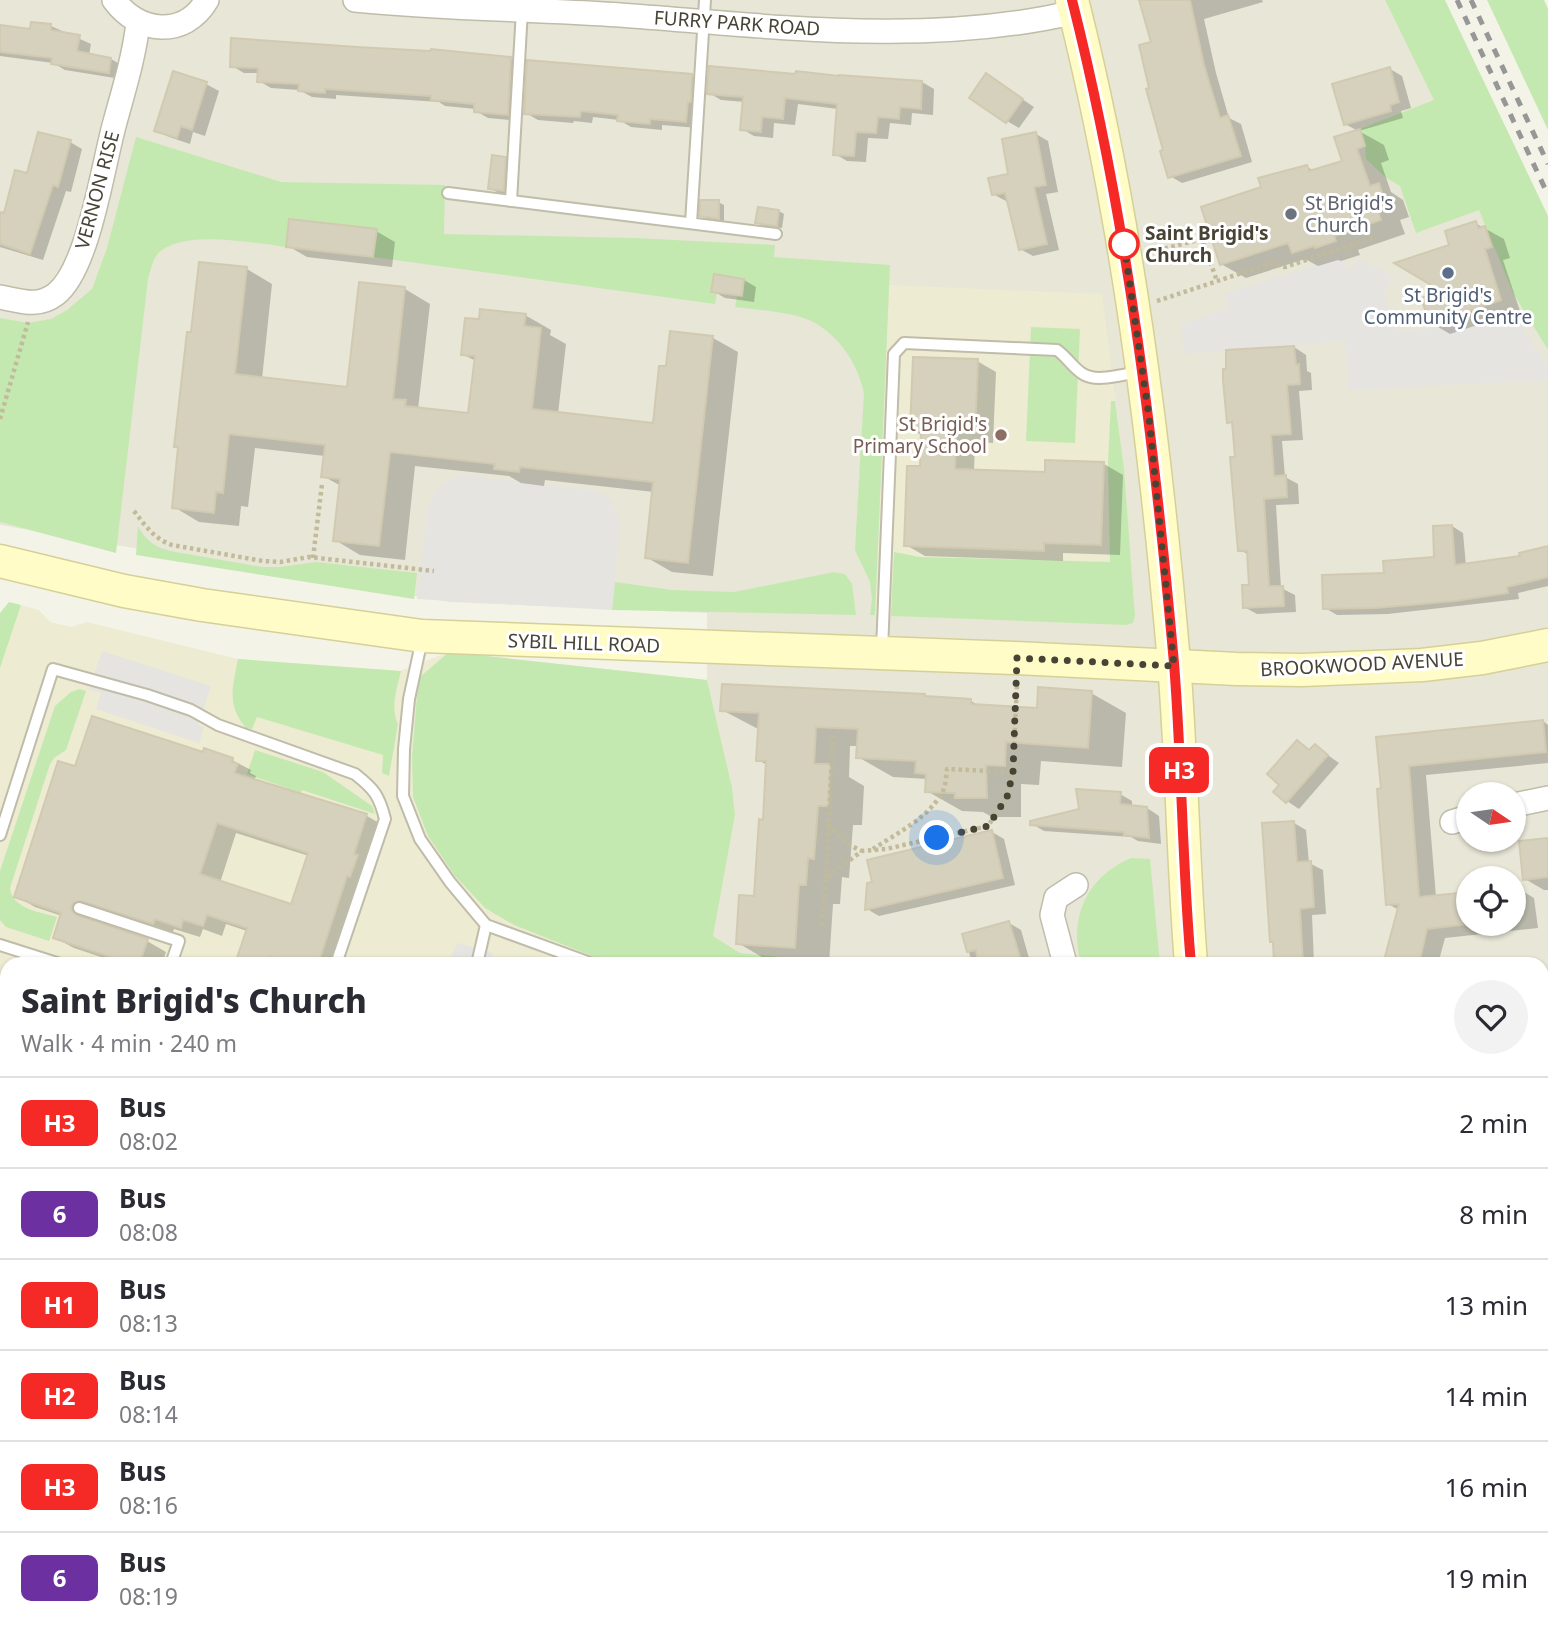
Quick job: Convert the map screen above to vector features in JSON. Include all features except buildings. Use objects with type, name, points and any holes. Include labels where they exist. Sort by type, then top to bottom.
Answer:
[{"type":"main road","points":[[1073,6],[1114,189],[1143,372],[1174,666],[1190,957]]},
{"type":"main road","name":"SYBIL HILL ROAD","points":[[0,561],[124,591],[202,605],[422,636],[1174,666]]},
{"type":"main road","name":"BROOKWOOD AVENUE","points":[[1174,666],[1302,670],[1422,664],[1482,658],[1548,645]]},
{"type":"street","points":[[114,0],[125,14],[138,23],[155,27],[172,26],[188,20],[207,0]]},
{"type":"street","name":"FURRY PARK ROAD","points":[[355,0],[704,11],[784,27],[938,32],[1073,6]]},
{"type":"street","name":"VERNON RISE","points":[[34,304],[44,302],[59,292],[70,278],[80,255],[128,80],[138,23]]},
{"type":"street","points":[[0,297],[34,304]]},
{"type":"street","points":[[1526,803],[1548,798]]},
{"type":"street","points":[[1063,957],[1052,915],[1056,898],[1076,885]]},
{"type":"lane","points":[[511,201],[522,5]]},
{"type":"lane","points":[[691,223],[704,11]]},
{"type":"lane","points":[[448,193],[776,234]]},
{"type":"lane","points":[[882,654],[894,354],[904,343],[1057,350],[1068,357],[1081,373],[1093,379],[1143,372]]},
{"type":"lane","points":[[422,636],[409,699],[402,796],[420,839],[450,882],[486,925],[574,957]]},
{"type":"lane","points":[[0,835],[53,669],[191,710],[218,725],[355,774],[374,789],[385,819],[338,957]]},
{"type":"lane","points":[[79,908],[179,941],[173,957]]},
{"type":"lane","points":[[479,957],[486,925]]},
{"type":"lane","points":[[0,945],[38,957]]},
{"type":"path","points":[[1133,309],[1272,263],[1286,267],[1375,237]]},
{"type":"path","points":[[1126,258],[1202,239],[1217,281]]},
{"type":"path","points":[[0,419],[34,304]]},
{"type":"path","points":[[313,558],[322,484]]},
{"type":"path","points":[[134,510],[154,535],[162,542],[172,545],[263,561],[313,558],[434,571]]},
{"type":"path","points":[[826,878],[862,851],[886,849],[988,826],[1007,797],[1013,772],[1017,658]]},
{"type":"path","points":[[822,925],[833,737]]},
{"type":"path","points":[[872,849],[897,835],[935,804],[945,788],[947,769],[1013,772]]},
{"type":"path","points":[[828,824],[847,844],[862,851]]},
{"type":"shaded area","points":[[0,0],[1385,0],[1435,100],[1513,293],[1548,350],[1548,957],[782,957],[740,953],[712,936],[735,815],[732,787],[707,680],[707,613],[449,602],[0,525]]},
{"type":"shaded area","points":[[1344,257],[1349,272],[1357,259],[1393,275],[1384,293],[1397,331],[1520,324],[1548,367],[1548,380],[1348,390],[1345,341],[1184,354],[1181,324],[1229,308],[1225,293]]},
{"type":"shaded area","name":"St Brigid's Primary School","points":[[889,285],[1102,294],[1124,469],[1135,616],[1133,623],[1126,625],[875,615]]},
{"type":"shaded area","points":[[462,475],[596,491],[605,495],[613,503],[620,523],[612,610],[417,599],[428,507],[441,484]]},
{"type":"shaded area","points":[[21,605],[39,610],[50,622],[71,627],[87,622],[238,659],[400,671],[449,652],[707,680],[732,787],[735,815],[713,936],[740,953],[782,957],[0,957],[0,668]]},
{"type":"shaded area","points":[[102,651],[211,686],[198,725],[204,727],[199,743],[96,709],[101,693],[89,689]]},
{"type":"shaded area","points":[[458,943],[493,953],[491,957],[451,957]]},
{"type":"green space","points":[[1385,0],[1445,0],[1548,216],[1548,350],[1513,293],[1479,210],[1416,233],[1400,186],[1385,177],[1366,159],[1360,129],[1434,100]]},
{"type":"green space","points":[[1487,0],[1544,0],[1548,9],[1548,130]]},
{"type":"green space","points":[[136,137],[281,182],[445,185],[444,234],[635,238],[775,245],[774,257],[890,265],[875,615],[870,615],[870,582],[855,550],[864,393],[847,353],[824,329],[798,316],[735,307],[737,296],[742,296],[744,278],[714,274],[711,291],[717,293],[715,304],[373,257],[376,229],[290,219],[286,247],[205,239],[174,244],[162,250],[154,259],[148,279],[116,553],[0,522],[0,318],[28,323],[51,319],[67,310],[92,289],[107,248]]},
{"type":"green space","points":[[1031,327],[1080,329],[1075,443],[1026,441]]},
{"type":"green space","points":[[1111,401],[1115,401],[1124,469],[1135,616],[1133,623],[1126,625],[891,616],[894,552],[920,557],[1110,562],[1108,463]]},
{"type":"green space","points":[[138,526],[147,539],[170,551],[262,567],[316,562],[417,573],[414,599],[136,555]]},
{"type":"green space","points":[[834,572],[845,574],[852,584],[856,615],[612,610],[615,582],[672,590],[734,592]]},
{"type":"green space","points":[[9,602],[21,605],[0,668],[0,613]]},
{"type":"green space","points":[[449,652],[707,680],[732,787],[735,815],[713,936],[740,953],[782,957],[594,957],[514,925],[485,908],[455,876],[428,836],[413,797],[412,756],[421,676]]},
{"type":"green space","points":[[238,659],[401,671],[394,705],[398,724],[389,776],[382,773],[383,755],[257,717],[252,729],[246,728],[233,703]]},
{"type":"green space","points":[[79,689],[86,691],[66,750],[50,764],[10,888],[12,895],[21,905],[57,917],[49,941],[6,927],[0,920],[0,871],[55,706],[71,692]]},
{"type":"green space","points":[[255,750],[323,772],[372,806],[375,814],[247,774]]},
{"type":"green space","points":[[1131,858],[1150,859],[1159,957],[1080,957],[1077,930],[1085,901],[1092,887],[1116,866]]},
{"type":"railway","points":[[1457,0],[1548,195]]},
{"type":"railway","points":[[1471,0],[1548,164]]},
{"type":"bus line","name":"H3","points":[[1072,0],[1114,189],[1149,417],[1174,666],[1190,957]]},
{"type":"place","name":"St Brigid's Church","points":[[1291,214]]},
{"type":"place","name":"Saint Brigid's Church","points":[[1124,244]]},
{"type":"place","name":"St Brigid's Community Centre","points":[[1448,273]]},
{"type":"place","name":"St Brigid's Primary School","points":[[1001,435]]},
{"type":"route","points":[[937,838],[988,826],[1007,797],[1013,772],[1017,658],[1174,666],[1149,417],[1124,244]]}]
